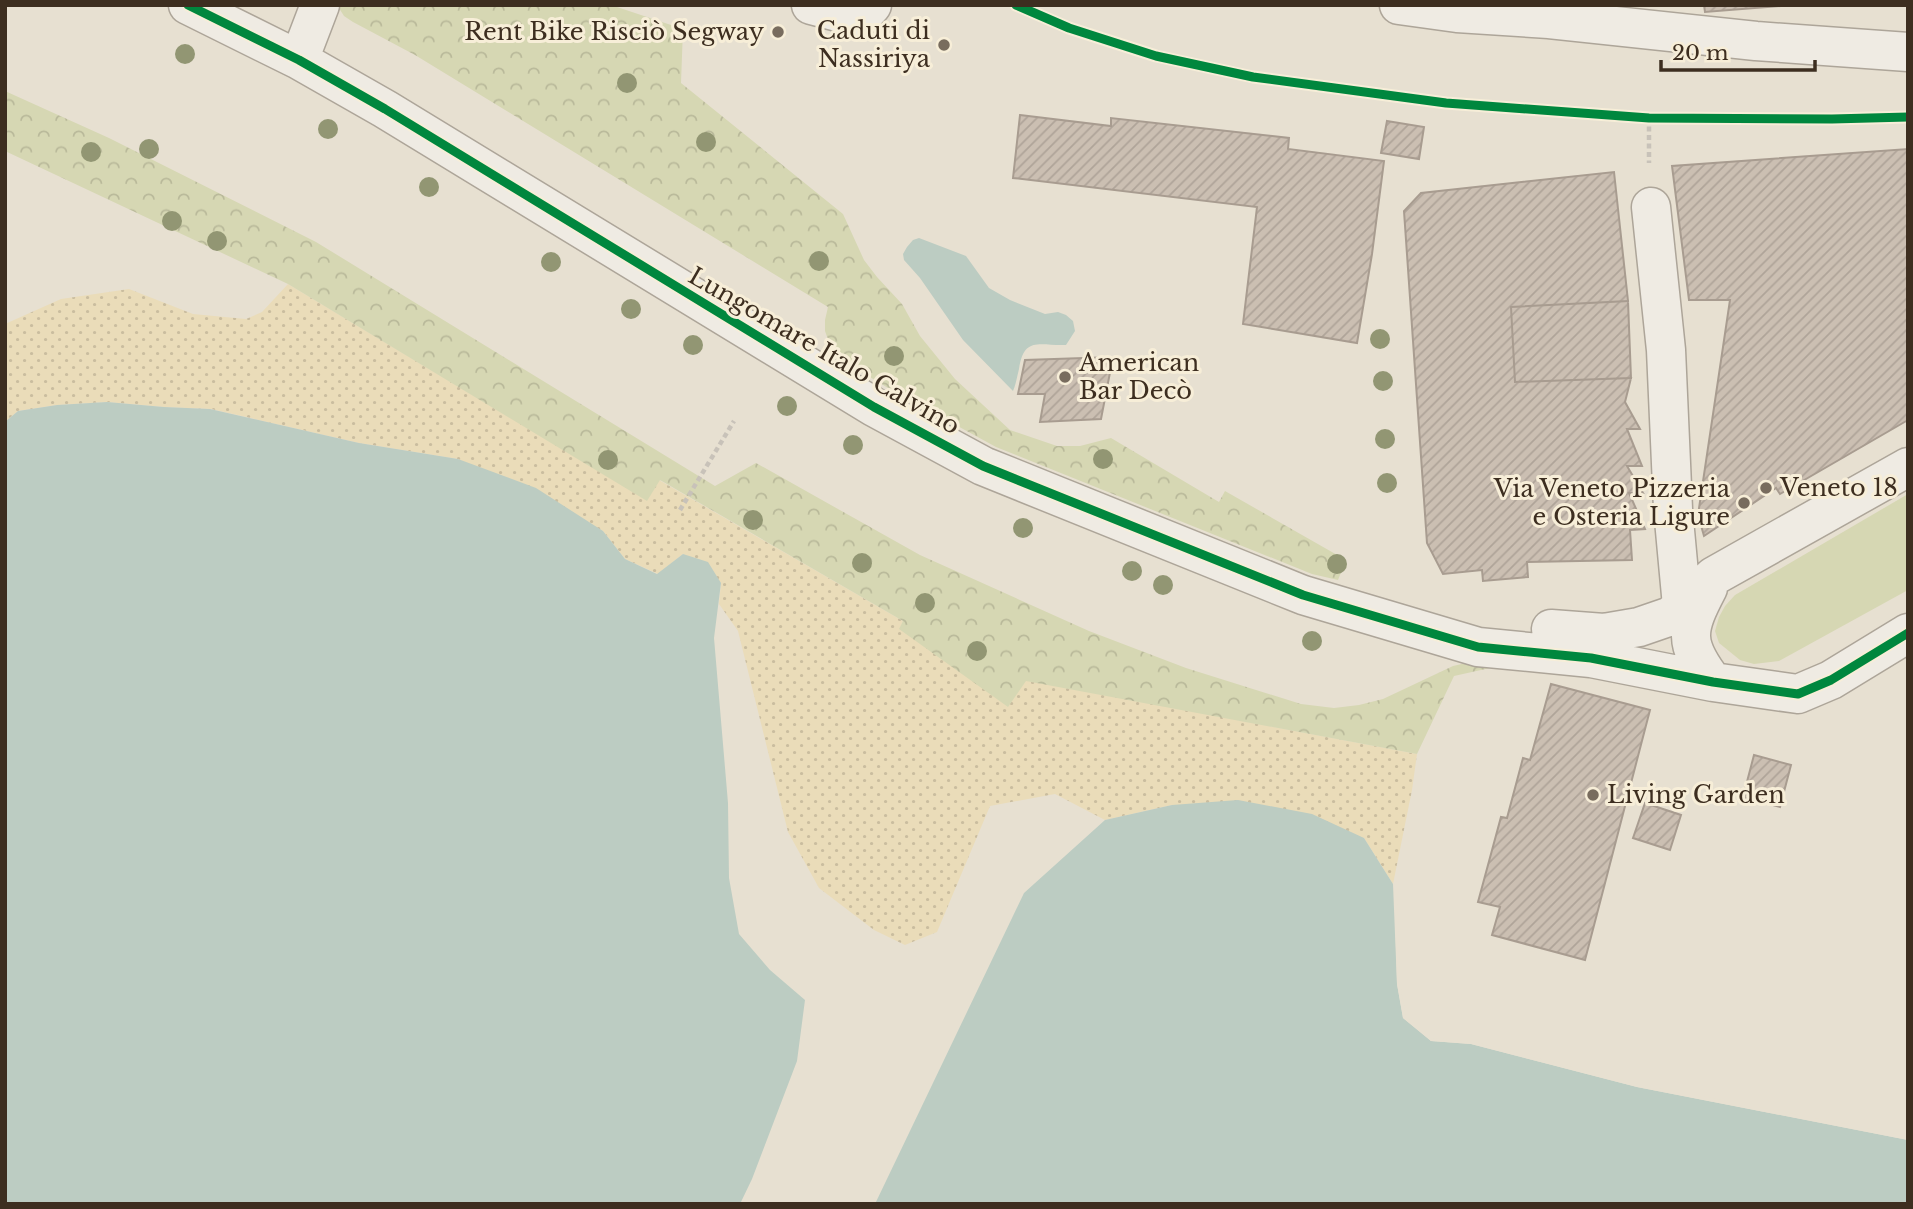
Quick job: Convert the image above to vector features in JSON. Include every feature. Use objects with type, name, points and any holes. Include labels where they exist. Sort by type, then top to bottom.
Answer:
[{"type":"street","name":"Lungomare Italo Calvino","points":[[188,5],[299,60],[385,109],[874,407],[983,466],[1303,595],[1342,607],[1481,635]]},
{"type":"street","points":[[299,60],[320,5]]},
{"type":"street","points":[[811,5],[860,18],[872,5]]},
{"type":"street","points":[[1399,5],[1457,13],[1549,19],[1756,41],[1908,52]]},
{"type":"street","points":[[1651,207],[1666,350],[1673,509],[1682,606]]},
{"type":"street","points":[[1481,635],[1604,634],[1639,627],[1671,616],[1713,576],[1908,467]]},
{"type":"street","points":[[1713,576],[1695,612],[1690,632],[1692,648],[1699,664],[1713,682]]},
{"type":"street","points":[[1481,635],[1713,682],[1798,694],[1831,680],[1908,633]]},
{"type":"path","points":[[1636,117],[1662,118]]},
{"type":"path","points":[[1649,118],[1649,145]]},
{"type":"path","points":[[680,510],[734,421]]},
{"type":"sand","points":[[288,284],[647,500],[659,480],[903,621],[900,628],[1008,706],[1026,680],[1417,754],[1393,884],[1364,838],[1172,805],[1105,820],[1055,794],[990,806],[937,932],[905,945],[874,930],[819,888],[788,832],[738,631],[719,604],[721,583],[683,554],[658,574],[625,559],[603,531],[458,459],[359,443],[211,409],[107,402],[57,405],[18,411],[5,422],[5,324],[61,299],[129,289],[193,314],[246,319],[262,312]]},
{"type":"green space","points":[[337,5],[611,5],[683,29],[681,83],[843,214],[864,260],[902,304],[920,336],[955,379],[1010,430],[1057,446],[1080,446],[1111,438],[1219,502],[1225,491],[1346,560],[1338,580],[1312,574],[996,447],[888,388],[837,357],[825,331],[828,307],[415,55],[353,22],[344,16]]},
{"type":"green space","points":[[5,91],[109,138],[316,242],[715,486],[756,463],[920,555],[1089,631],[1186,668],[1301,704],[1334,708],[1359,705],[1383,699],[1453,666],[1479,660],[1490,668],[1454,676],[1417,754],[1026,681],[1008,707],[899,629],[903,621],[660,480],[647,501],[288,284],[5,151]]},
{"type":"green space","points":[[1908,494],[1908,590],[1779,661],[1754,664],[1740,660],[1719,643],[1715,631],[1719,617],[1735,595]]},
{"type":"shaded area","points":[[919,238],[966,256],[989,288],[1010,300],[1045,314],[1058,312],[1066,315],[1073,321],[1075,331],[1066,345],[1041,344],[1029,347],[1021,359],[1013,391],[963,340],[920,278],[904,260],[903,254],[907,247]]},
{"type":"shaded area","points":[[107,402],[210,409],[359,443],[458,459],[536,488],[603,531],[625,559],[657,574],[683,554],[708,562],[721,583],[714,638],[728,803],[729,878],[739,934],[770,970],[805,1000],[797,1061],[740,1204],[5,1204],[5,422],[18,411]]},
{"type":"shaded area","points":[[1238,800],[1312,814],[1364,838],[1393,884],[1397,984],[1403,1018],[1431,1041],[1471,1044],[1637,1087],[1908,1140],[1908,1204],[875,1204],[1024,893],[1105,820],[1172,805]]},
{"type":"pier","points":[[1394,879],[1397,883],[1400,984],[1406,1016],[1433,1038],[1471,1041],[1638,1084],[1908,1136],[1908,1140],[1637,1087],[1471,1044],[1431,1041],[1403,1018],[1397,984]]},
{"type":"building","points":[[1704,5],[1793,5],[1705,12]]},
{"type":"building","points":[[1020,115],[1111,126],[1111,118],[1289,138],[1288,149],[1384,161],[1357,343],[1243,324],[1257,207],[1013,178]]},
{"type":"building","points":[[1387,121],[1424,127],[1419,159],[1381,153]]},
{"type":"building","points":[[1908,149],[1908,420],[1780,494],[1776,488],[1704,536],[1698,515],[1730,300],[1689,300],[1672,166]]},
{"type":"building","points":[[1614,172],[1628,301],[1511,307],[1515,382],[1631,378],[1625,402],[1640,429],[1627,429],[1642,466],[1627,466],[1643,493],[1629,493],[1645,529],[1630,530],[1632,560],[1527,562],[1528,577],[1483,581],[1482,570],[1443,574],[1427,543],[1404,211],[1421,193]]},
{"type":"building","points":[[1628,301],[1631,378],[1515,382],[1511,307]]},
{"type":"building","name":"American Bar Decò","points":[[1113,357],[1101,419],[1040,422],[1045,394],[1018,394],[1025,360]]},
{"type":"building","points":[[1551,684],[1650,710],[1585,960],[1492,935],[1500,907],[1478,902],[1501,817],[1507,818],[1523,758],[1530,760]]},
{"type":"building","points":[[1754,755],[1791,765],[1780,807],[1743,797]]},
{"type":"building","points":[[1645,803],[1681,815],[1670,850],[1633,838]]},
{"type":"cycle path","points":[[188,5],[299,60],[385,109],[874,407],[983,466],[1303,595],[1478,647],[1591,658],[1713,682],[1798,694],[1831,680],[1908,633]]},
{"type":"cycle path","points":[[1016,5],[1069,28],[1156,56],[1253,77],[1446,103],[1649,118],[1908,117]]},
{"type":"place","name":"Rent Bike Risciò Segway","points":[[778,32]]},
{"type":"place","name":"Caduti di Nassiriya","points":[[944,45]]},
{"type":"place","name":"American Bar Decò","points":[[1065,377]]},
{"type":"place","name":"Veneto 18","points":[[1766,488]]},
{"type":"place","name":"Via Veneto Pizzeria e Osteria Ligure","points":[[1744,503]]},
{"type":"place","name":"Living Garden","points":[[1593,795]]}]
